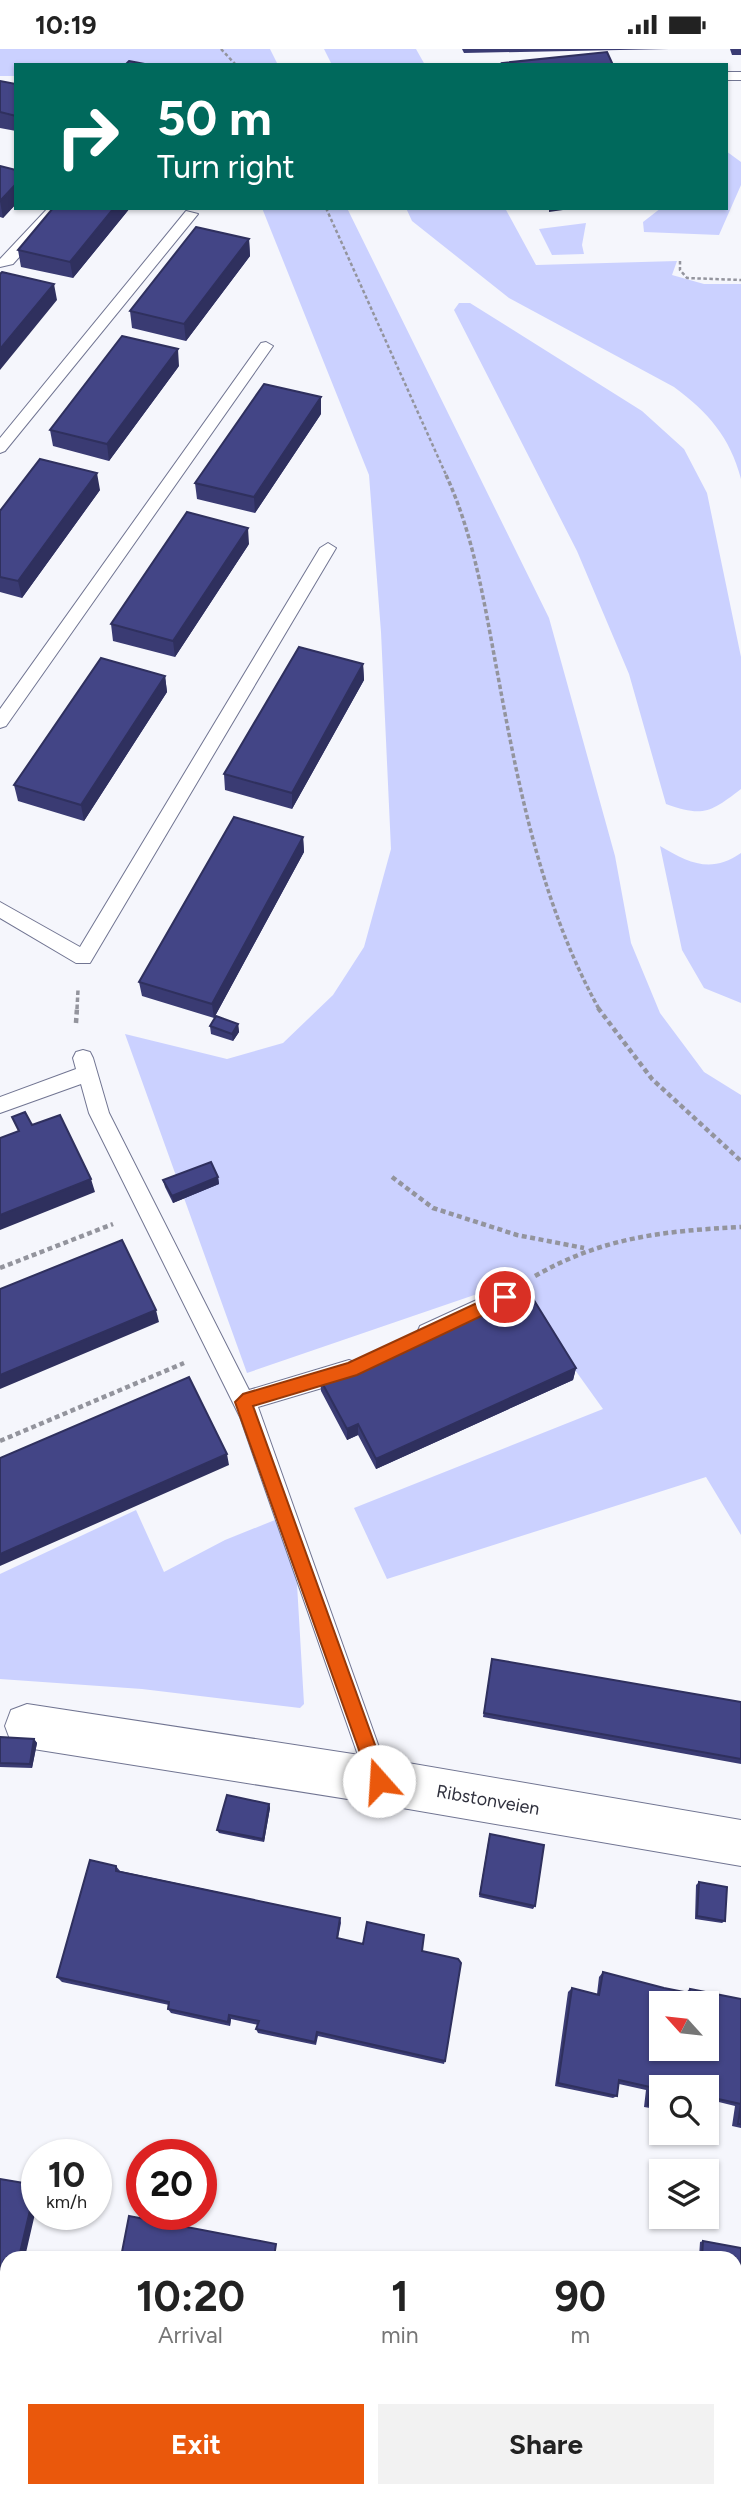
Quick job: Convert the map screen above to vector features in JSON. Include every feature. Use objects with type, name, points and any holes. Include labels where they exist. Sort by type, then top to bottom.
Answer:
[{"type":"street","name":"Ribstonveien","points":[[27,1725],[379,1781],[741,1843]]},
{"type":"lane","points":[[0,263],[8,261],[53,210]]},
{"type":"lane","points":[[0,447],[191,214]]},
{"type":"lane","points":[[0,722],[266,347]]},
{"type":"lane","points":[[0,909],[83,957],[328,548]]},
{"type":"lane","points":[[0,1105],[85,1066],[99,1113],[243,1402],[379,1781]]},
{"type":"lane","points":[[410,1342],[505,1297]]},
{"type":"lane","points":[[243,1402],[363,1364]]},
{"type":"path","points":[[221,49],[234,63]]},
{"type":"path","points":[[327,210],[462,510],[474,552],[523,797],[555,913],[578,969],[609,1025],[639,1065],[675,1103],[741,1161]]},
{"type":"path","points":[[680,261],[680,269],[687,278],[741,280]]},
{"type":"path","points":[[83,957],[76,1029],[85,1066]]},
{"type":"path","points":[[392,1177],[433,1207],[517,1235],[585,1248]]},
{"type":"path","points":[[0,1268],[112,1224]]},
{"type":"path","points":[[505,1297],[585,1248],[652,1231],[741,1227]]},
{"type":"path","points":[[0,1441],[178,1365]]},
{"type":"shaded area","points":[[0,49],[270,49],[277,63],[14,63],[14,76],[0,76]]},
{"type":"shaded area","points":[[324,49],[416,49],[424,63],[331,63]]},
{"type":"shaded area","points":[[728,152],[741,162],[741,185],[719,235],[644,232],[643,222],[658,210],[728,210]]},
{"type":"shaded area","points":[[263,210],[348,210],[549,618],[615,856],[631,943],[660,1013],[704,1072],[741,1095],[741,1535],[706,1477],[387,1579],[354,1508],[603,1409],[512,1282],[247,1373],[125,1034],[227,1059],[283,1043],[333,995],[364,947],[391,849],[381,632],[369,475]]},
{"type":"shaded area","points":[[407,210],[506,210],[536,265],[677,261],[672,275],[704,284],[741,284],[741,479],[724,438],[707,416],[686,396],[509,298],[412,221]]},
{"type":"shaded area","points":[[586,223],[582,245],[584,254],[552,255],[539,229]]},
{"type":"shaded area","points":[[459,303],[470,303],[642,411],[684,449],[707,493],[741,657],[741,789],[713,808],[689,811],[666,804],[629,674],[577,551],[454,310]]},
{"type":"shaded area","points":[[660,846],[700,864],[720,863],[741,853],[741,1003],[704,988],[682,950]]},
{"type":"shaded area","points":[[136,1510],[164,1572],[225,1540],[280,1518],[297,1584],[304,1704],[300,1708],[142,1689],[0,1679],[0,1574]]},
{"type":"building","points":[[607,52],[612,63],[502,63]]},
{"type":"building","points":[[0,81],[14,84],[14,116],[0,112]]},
{"type":"building","points":[[0,166],[14,170],[14,186],[0,201]]},
{"type":"building","points":[[51,210],[112,210],[70,262],[18,250]]},
{"type":"building","points":[[196,227],[249,239],[184,324],[130,311]]},
{"type":"building","points":[[2,272],[54,284],[0,349],[0,274]]},
{"type":"building","points":[[122,336],[178,349],[107,444],[50,430]]},
{"type":"building","points":[[264,384],[321,397],[254,497],[195,483]]},
{"type":"building","points":[[40,459],[97,473],[18,581],[0,577],[0,511]]},
{"type":"building","points":[[187,512],[248,528],[173,641],[111,624]]},
{"type":"building","points":[[299,647],[363,664],[292,793],[224,774]]},
{"type":"building","points":[[101,658],[165,676],[81,805],[14,785]]},
{"type":"building","points":[[234,817],[303,837],[212,1004],[139,982]]},
{"type":"building","points":[[216,1016],[238,1024],[232,1034],[210,1026]]},
{"type":"building","points":[[25,1112],[32,1125],[60,1115],[91,1179],[0,1215],[0,1138],[19,1131],[12,1117]]},
{"type":"building","points":[[211,1162],[218,1177],[172,1196],[163,1180]]},
{"type":"building","points":[[122,1240],[156,1310],[0,1375],[0,1289]]},
{"type":"building","points":[[527,1289],[576,1368],[376,1459],[358,1424],[347,1429],[320,1379]]},
{"type":"building","points":[[189,1377],[227,1454],[0,1554],[0,1458]]},
{"type":"building","points":[[492,1659],[741,1702],[741,1759],[484,1713]]},
{"type":"building","points":[[0,1737],[34,1739],[30,1764],[0,1763]]},
{"type":"building","points":[[227,1795],[269,1804],[263,1839],[217,1830]]},
{"type":"building","points":[[490,1834],[544,1845],[535,1906],[480,1894]]},
{"type":"building","points":[[90,1860],[116,1866],[116,1871],[340,1918],[337,1938],[363,1944],[367,1922],[424,1935],[422,1951],[458,1959],[461,1963],[445,2061],[317,2032],[315,2042],[256,2029],[259,2021],[229,2015],[228,2022],[168,2009],[169,2002],[57,1977]]},
{"type":"building","points":[[699,1882],[727,1887],[725,1921],[697,1916]]},
{"type":"building","points":[[603,1972],[679,1991],[649,1991],[649,2061],[719,2061],[719,1995],[741,1999],[741,2104],[719,2099],[719,2075],[649,2075],[649,2087],[619,2080],[617,2096],[558,2083],[572,1988],[599,1995]]},
{"type":"building","points":[[0,2179],[21,2182],[21,2230],[25,2230],[20,2251],[0,2251]]},
{"type":"building","points":[[126,2230],[202,2230],[276,2244],[275,2251],[122,2251]]},
{"type":"building","points":[[703,2241],[741,2248],[741,2251],[702,2251]]},
{"type":"route","points":[[379,1781],[250,1415],[243,1402],[351,1370],[505,1297]]}]
